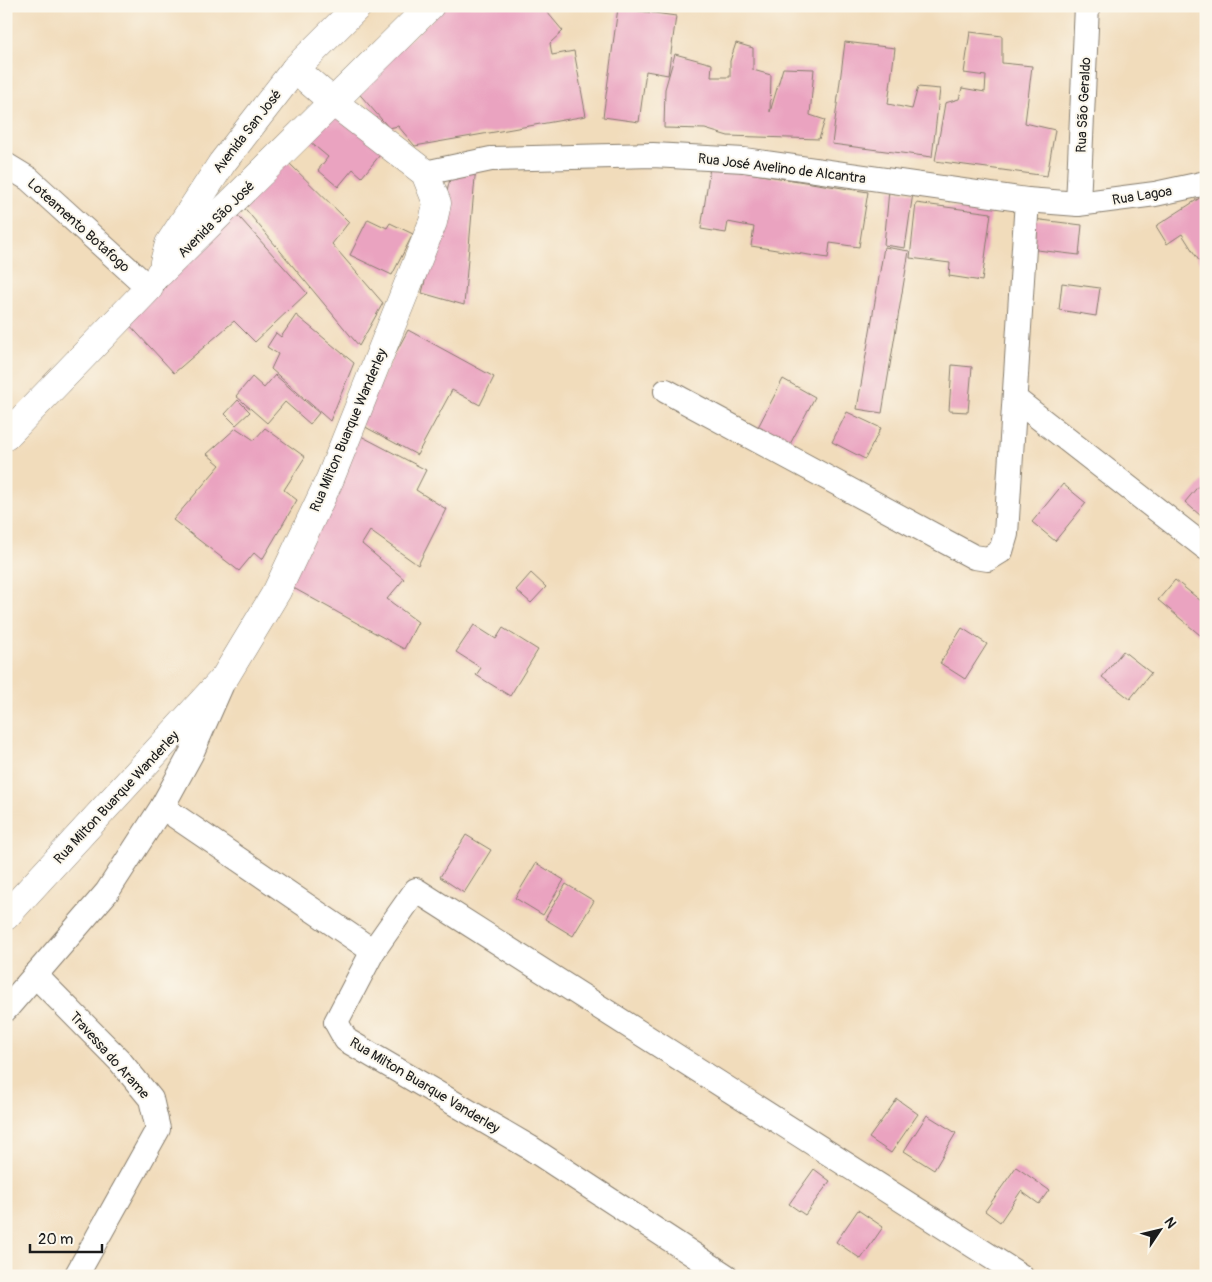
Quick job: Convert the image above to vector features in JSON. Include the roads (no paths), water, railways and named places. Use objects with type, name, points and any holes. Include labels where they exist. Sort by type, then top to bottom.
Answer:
[{"type":"street","name":"Avenida San José","points":[[155,281],[169,244],[222,163],[295,69],[358,6]]},
{"type":"street","name":"Avenida São José","points":[[6,436],[224,211],[430,6]]},
{"type":"street","name":"Rua São Geraldo","points":[[1078,204],[1087,6]]},
{"type":"street","points":[[295,69],[333,102],[425,172]]},
{"type":"street","name":"Rua José Avelino de Alcantra","points":[[425,172],[491,159],[654,155],[744,160],[1027,200],[1078,204]]},
{"type":"street","name":"Loteamento Botafogo","points":[[6,165],[29,179],[155,281]]},
{"type":"street","name":"Rua Milton Buarque Wanderley","points":[[6,1008],[107,892],[162,807],[191,754],[225,678],[277,591],[330,479],[433,222],[437,203],[425,172]]},
{"type":"street","name":"Rua Lagoa","points":[[1078,204],[1155,194],[1206,183]]},
{"type":"street","points":[[203,190],[209,202],[224,211]]},
{"type":"street","points":[[666,390],[974,557],[988,559],[1001,551],[1006,534],[1027,200]]},
{"type":"street","points":[[1015,398],[1206,548]]},
{"type":"street","name":"Rua Milton Buarque Wanderley","points":[[6,916],[225,678]]},
{"type":"street","points":[[162,807],[373,951],[416,890],[1022,1276]]},
{"type":"street","name":"Rua Milton Buarque Vanderley","points":[[373,951],[336,1022],[346,1040],[529,1147],[726,1276]]},
{"type":"street","name":"Travessa do Arame","points":[[35,976],[118,1060],[151,1099],[158,1129],[76,1276]]}]
